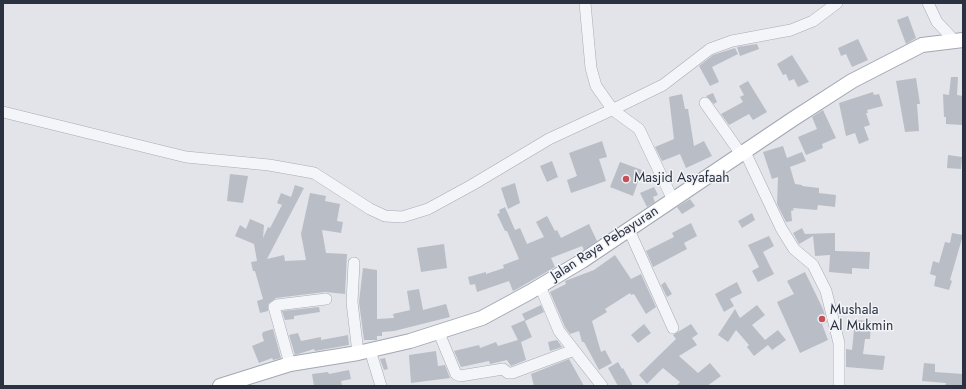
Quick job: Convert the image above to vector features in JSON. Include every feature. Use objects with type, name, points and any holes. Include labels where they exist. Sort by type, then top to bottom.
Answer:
[{"type":"main road","name":"Jalan Raya Pebayuran","points":[[220,386],[290,364],[364,352],[439,333],[482,318],[540,286],[629,230],[852,81],[922,46],[959,40]]},
{"type":"street","points":[[585,3],[588,47],[596,86],[638,129],[673,200]]},
{"type":"street","points":[[3,112],[186,157],[269,165],[314,173],[370,209],[385,216],[402,217],[428,209],[472,185],[549,139],[648,92],[673,78],[710,48],[732,41],[791,30],[813,21],[837,3]]},
{"type":"street","points":[[928,3],[937,22],[959,40]]},
{"type":"street","points":[[705,104],[743,153],[781,228],[794,249],[813,265],[826,291],[839,343],[839,386]]},
{"type":"street","points":[[629,230],[673,328]]},
{"type":"street","points":[[354,263],[352,302],[364,352],[381,386]]},
{"type":"street","points":[[540,286],[559,331],[602,386]]},
{"type":"street","points":[[290,364],[274,307],[277,305],[326,299]]},
{"type":"street","points":[[439,333],[456,374],[460,376],[504,369],[508,373],[512,373],[574,350]]},
{"type":"building","points":[[908,16],[916,38],[906,44],[897,20]]},
{"type":"building","points":[[858,39],[868,60],[852,67],[846,54],[841,56],[838,48]]},
{"type":"building","points":[[757,44],[759,49],[740,56],[737,47]]},
{"type":"building","points":[[735,48],[738,54],[712,67],[719,82],[710,86],[699,66],[713,55]]},
{"type":"building","points":[[792,55],[809,82],[798,87],[794,79],[789,81],[786,74],[783,75],[777,64]]},
{"type":"building","points":[[951,77],[958,77],[957,95],[963,96],[962,125],[946,124],[946,117],[944,117],[943,94],[949,95]]},
{"type":"building","points":[[916,78],[920,104],[917,104],[919,131],[905,132],[896,81]]},
{"type":"building","points":[[748,81],[767,112],[753,120],[749,114],[729,125],[721,114],[743,102],[740,97],[744,95],[739,86]]},
{"type":"building","points":[[873,92],[874,95],[879,94],[883,106],[867,110],[868,113],[866,113],[870,125],[864,127],[869,140],[859,144],[855,133],[846,136],[839,103]]},
{"type":"building","points":[[713,93],[717,102],[714,104],[706,96]]},
{"type":"building","points":[[682,94],[685,109],[688,109],[694,146],[704,141],[712,156],[686,168],[680,154],[662,161],[655,147],[674,139],[669,97]]},
{"type":"building","points":[[823,110],[836,138],[822,144],[823,148],[806,155],[798,137],[817,129],[812,117]]},
{"type":"building","points":[[602,141],[607,157],[599,159],[606,181],[571,193],[567,180],[577,176],[569,153]]},
{"type":"building","points":[[783,146],[787,158],[802,152],[806,161],[790,167],[795,184],[819,188],[819,193],[836,195],[835,207],[818,205],[817,210],[793,208],[794,210],[791,211],[792,221],[786,222],[777,204],[778,177],[772,179],[763,152]]},
{"type":"building","points":[[948,155],[962,157],[961,169],[947,168]]},
{"type":"building","points":[[552,161],[558,177],[547,182],[540,166]]},
{"type":"building","name":"Masjid Asyafaah","points":[[620,162],[642,170],[633,196],[610,187]]},
{"type":"building","points":[[230,174],[248,176],[243,203],[227,201]]},
{"type":"building","points":[[515,183],[520,203],[508,209],[501,188]]},
{"type":"building","points":[[295,185],[304,188],[267,259],[284,255],[285,261],[306,260],[301,234],[310,193],[326,196],[325,201],[340,204],[337,221],[343,222],[341,233],[322,230],[326,253],[347,254],[345,294],[325,292],[276,298],[268,304],[268,311],[260,313],[257,301],[263,299],[251,262],[257,261],[254,244],[235,236],[240,225],[246,229],[250,219],[264,225],[263,238],[282,205],[277,203],[281,193],[291,197]]},
{"type":"building","points":[[654,187],[658,195],[653,197],[655,202],[647,207],[640,193]]},
{"type":"building","points":[[690,199],[695,206],[682,214],[677,207]]},
{"type":"building","points":[[505,207],[515,230],[520,228],[527,244],[544,237],[536,222],[547,216],[555,231],[557,230],[561,238],[589,224],[597,241],[584,250],[582,246],[551,258],[555,267],[513,291],[509,281],[477,292],[475,284],[470,285],[468,277],[486,272],[486,274],[504,268],[503,265],[519,259],[507,231],[505,231],[497,214],[500,213],[499,210]]},
{"type":"building","points":[[752,213],[755,220],[742,228],[738,221]]},
{"type":"building","points":[[691,223],[697,236],[684,243],[687,249],[653,267],[646,251],[674,237],[672,233]]},
{"type":"building","points":[[802,228],[805,234],[835,233],[835,251],[870,252],[869,269],[852,268],[852,274],[829,272],[830,255],[815,256],[813,236],[799,244],[793,233]]},
{"type":"building","points":[[952,233],[963,235],[950,280],[952,281],[949,290],[934,286],[936,276],[930,274],[933,261],[939,263],[945,242],[950,243]]},
{"type":"building","points":[[769,236],[774,246],[763,252],[774,274],[758,282],[752,271],[759,267],[748,245]]},
{"type":"building","points":[[444,244],[447,268],[421,272],[417,248]]},
{"type":"building","points":[[615,255],[631,279],[641,274],[656,307],[646,314],[634,294],[631,295],[630,293],[605,309],[607,312],[592,321],[601,352],[605,350],[612,363],[599,370],[584,342],[582,342],[579,331],[570,334],[565,327],[550,292],[566,284],[565,281],[594,270]]},
{"type":"building","points":[[363,268],[377,270],[377,319],[394,318],[393,314],[410,310],[407,291],[419,289],[423,310],[446,304],[450,317],[394,331],[382,332],[382,336],[377,336],[377,340],[364,340],[359,302]]},
{"type":"building","points":[[805,272],[823,309],[827,322],[822,324],[828,340],[800,353],[777,302],[794,294],[787,281]]},
{"type":"building","points":[[665,282],[672,294],[667,297],[661,285]]},
{"type":"building","points":[[737,282],[742,293],[730,299],[734,306],[724,312],[715,294]]},
{"type":"building","points":[[541,305],[544,312],[525,321],[532,337],[521,342],[526,360],[511,366],[507,360],[490,364],[489,361],[461,367],[454,351],[479,345],[480,348],[496,342],[498,346],[518,340],[511,326],[525,320],[522,314]]},
{"type":"building","points":[[757,305],[765,315],[752,325],[765,340],[778,330],[786,340],[772,350],[768,345],[754,356],[747,347],[749,345],[736,330],[728,342],[718,335],[735,309],[740,318]]},
{"type":"building","points":[[319,307],[320,312],[294,316],[294,319],[285,320],[282,311]]},
{"type":"building","points":[[855,320],[871,321],[870,339],[865,339],[863,354],[885,356],[883,370],[846,367],[846,349],[852,350]]},
{"type":"building","points":[[644,324],[651,333],[638,343],[631,335]]},
{"type":"building","points":[[691,324],[698,334],[692,338],[697,345],[679,356],[698,373],[710,363],[721,376],[707,386],[676,386],[680,382],[663,368],[647,384],[639,375],[676,339],[673,335]]},
{"type":"building","points":[[273,329],[281,358],[273,360],[272,358],[259,363],[252,346],[264,341],[262,335],[263,332]]},
{"type":"building","points":[[298,333],[301,341],[321,337],[321,340],[348,335],[349,345],[315,351],[314,349],[295,355],[289,335]]},
{"type":"building","points":[[557,340],[562,347],[550,351],[548,342]]},
{"type":"building","points":[[436,351],[438,366],[445,365],[450,378],[411,383],[409,355]]},
{"type":"building","points":[[385,358],[388,369],[384,370],[380,359]]},
{"type":"building","points":[[569,359],[584,386],[534,386],[531,374]]},
{"type":"building","points":[[618,362],[633,386],[618,386],[608,368]]},
{"type":"building","points":[[924,363],[935,364],[935,372],[963,374],[962,386],[945,386],[946,383],[922,381]]},
{"type":"building","points":[[349,370],[351,379],[341,381],[342,386],[314,386],[312,374],[328,372],[329,374]]},
{"type":"place","name":"Masjid Asyafaah","points":[[626,179]]},
{"type":"place","name":"Mushala Al Mukmin","points":[[822,319]]}]
